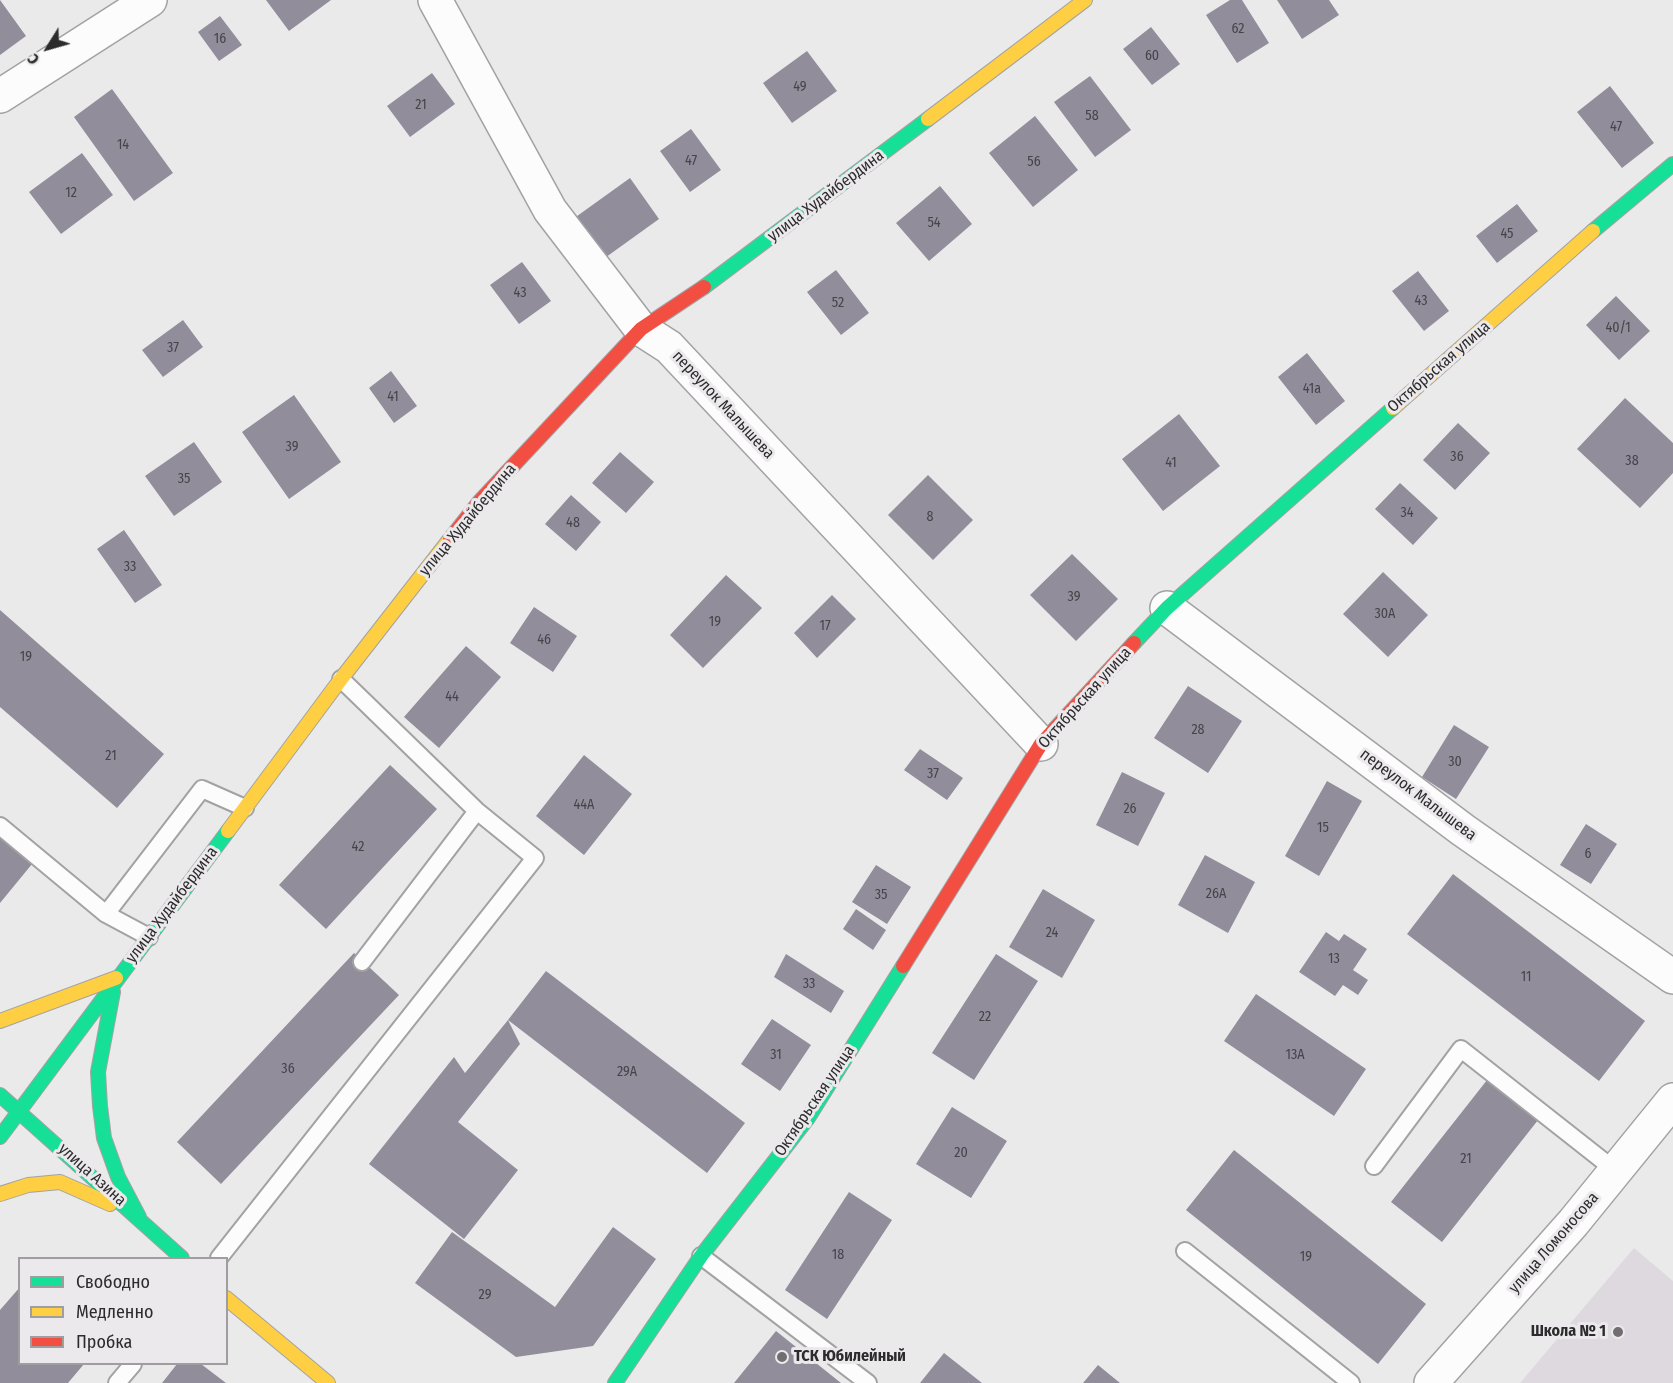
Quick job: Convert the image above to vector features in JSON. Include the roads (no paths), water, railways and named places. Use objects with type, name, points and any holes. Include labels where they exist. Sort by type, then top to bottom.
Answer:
[{"type":"street","points":[[0,96],[150,0]]},
{"type":"street","name":"переулок Малышева","points":[[435,0],[550,210],[641,329],[669,347],[1041,744]]},
{"type":"street","name":"улица Худайбердина","points":[[0,1137],[116,978],[341,679],[480,501],[641,329],[735,265],[1085,0]]},
{"type":"street","name":"Октябрьская улица","points":[[615,1383],[701,1256],[808,1118],[1041,744],[1167,608],[1587,236],[1673,164]]},
{"type":"street","name":"переулок Малышева","points":[[1167,608],[1463,830],[1673,977]]},
{"type":"street","points":[[0,1021],[116,978]]},
{"type":"street","points":[[116,978],[102,1040],[98,1072],[100,1106],[104,1138],[118,1177],[139,1217]]},
{"type":"street","name":"улица Азина","points":[[0,1095],[139,1217],[181,1257]]},
{"type":"street","name":"улица Ломоносова","points":[[1431,1383],[1573,1223],[1673,1100]]},
{"type":"street","points":[[0,1194],[28,1185],[60,1182],[139,1217]]},
{"type":"street","points":[[228,1300],[328,1383]]},
{"type":"lane","points":[[220,1257],[535,858],[477,810],[341,679]]},
{"type":"lane","points":[[106,914],[202,789],[245,807]]},
{"type":"lane","points":[[362,962],[477,810]]},
{"type":"lane","points":[[0,826],[106,914],[149,936]]},
{"type":"lane","points":[[1374,1166],[1461,1049],[1616,1171]]},
{"type":"lane","points":[[1185,1251],[1351,1383]]},
{"type":"lane","points":[[701,1256],[868,1383]]},
{"type":"lane","points":[[117,1383],[132,1365]]},
{"type":"place","name":"Школа № 1","points":[[1618,1332]]},
{"type":"place","name":"ТСК Юбилейный","points":[[782,1357]]}]
